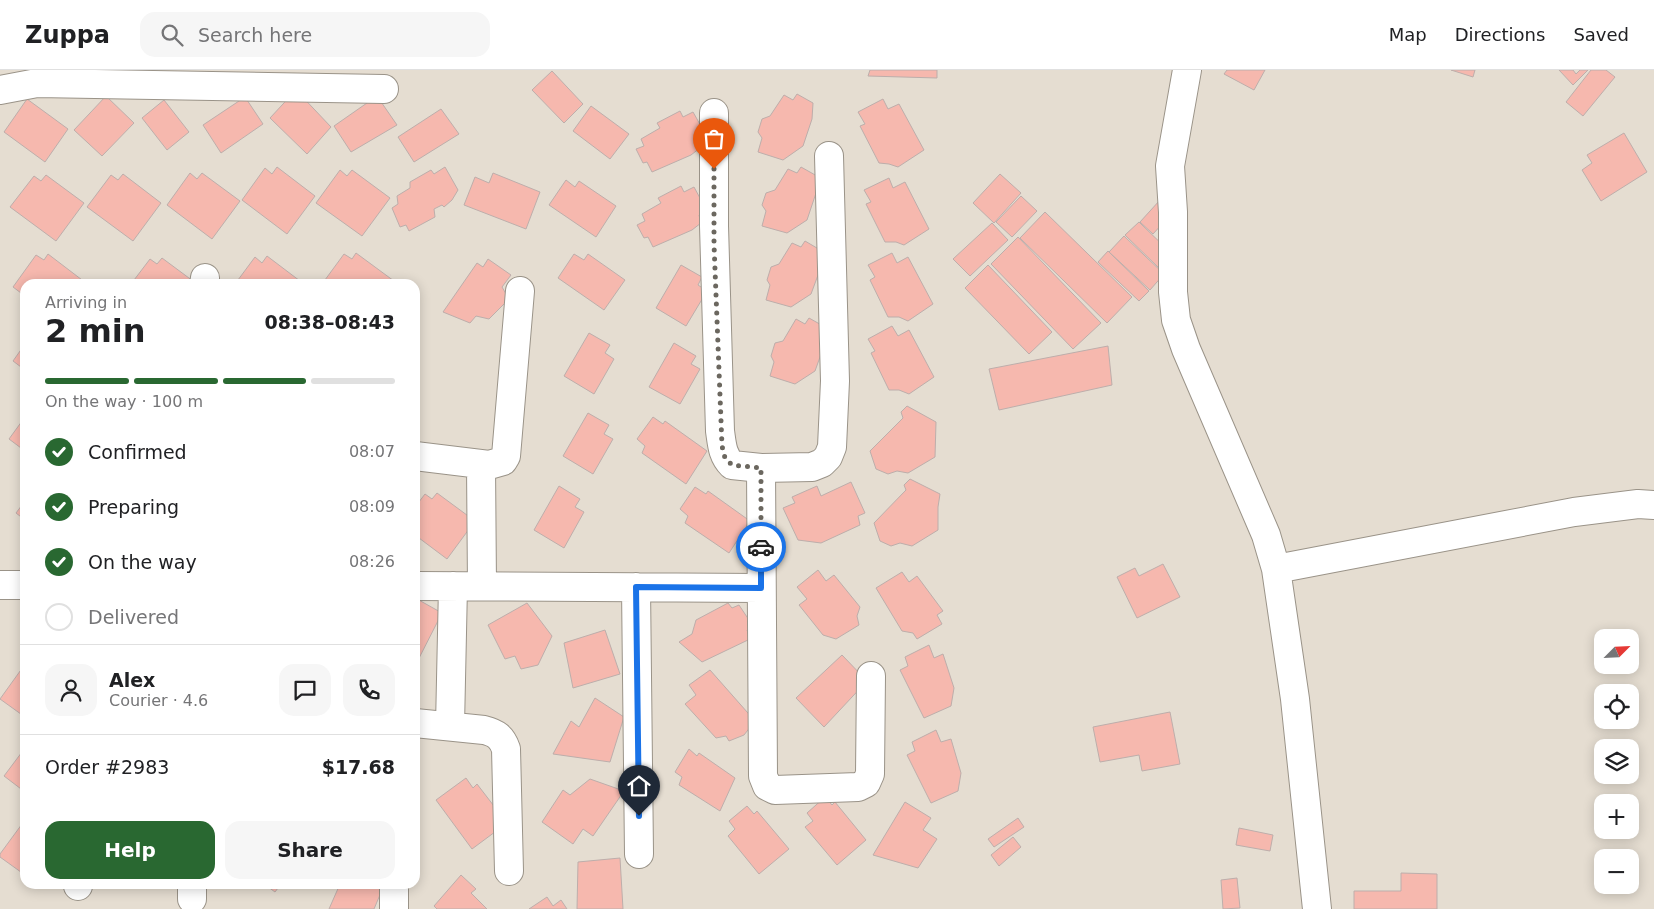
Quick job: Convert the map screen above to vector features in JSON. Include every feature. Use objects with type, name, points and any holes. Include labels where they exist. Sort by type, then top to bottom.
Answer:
[{"type":"street","points":[[1187,70],[1170,166],[1173,212],[1172,292],[1176,320],[1186,349],[1266,536],[1276,569],[1294,699],[1317,909]]},
{"type":"street","points":[[0,90],[43,77],[384,89]]},
{"type":"street","points":[[714,113],[714,226],[722,446],[725,458],[732,465],[761,468],[812,467],[822,463],[828,457],[832,446],[835,381],[829,156]]},
{"type":"street","points":[[420,457],[481,465],[497,464],[503,461],[506,456],[520,291]]},
{"type":"street","points":[[481,465],[482,586]]},
{"type":"street","points":[[761,468],[764,776],[767,786],[775,790],[858,787],[866,783],[870,774],[871,676]]},
{"type":"street","points":[[1276,569],[1574,512],[1638,504],[1654,505]]},
{"type":"street","points":[[0,585],[20,585]]},
{"type":"street","points":[[420,586],[761,588]]},
{"type":"street","points":[[450,726],[453,586]]},
{"type":"street","points":[[636,587],[639,854]]},
{"type":"street","points":[[420,723],[484,730],[495,733],[502,739],[506,749],[509,871]]},
{"type":"street","points":[[394,889],[394,909]]},
{"type":"building","points":[[870,70],[937,70],[937,78],[868,76]]},
{"type":"building","points":[[1227,70],[1265,70],[1254,90],[1224,74]]},
{"type":"building","points":[[1451,70],[1475,70],[1473,77]]},
{"type":"building","points":[[1559,70],[1573,70],[1576,74],[1580,70],[1588,70],[1573,85]]},
{"type":"building","points":[[1591,70],[1606,70],[1615,77],[1583,116],[1566,102]]},
{"type":"building","points":[[552,71],[583,104],[564,123],[532,90]]},
{"type":"building","points":[[296,90],[331,127],[307,154],[270,118]]},
{"type":"building","points":[[797,94],[813,103],[812,119],[803,146],[783,160],[758,152],[762,138],[758,132],[762,119],[770,116],[784,95],[793,100]]},
{"type":"building","points":[[106,96],[134,123],[102,156],[74,130]]},
{"type":"building","points":[[377,96],[397,125],[351,152],[334,126]]},
{"type":"building","points":[[245,97],[263,124],[221,153],[203,125]]},
{"type":"building","points":[[27,99],[68,129],[45,162],[4,132]]},
{"type":"building","points":[[883,99],[888,109],[899,104],[924,150],[898,167],[879,163],[860,126],[865,124],[858,112]]},
{"type":"building","points":[[164,100],[189,132],[167,150],[142,118]]},
{"type":"building","points":[[591,106],[629,134],[610,159],[573,131]]},
{"type":"building","points":[[441,109],[459,134],[414,162],[398,137]]},
{"type":"building","points":[[680,111],[683,117],[693,112],[706,135],[698,140],[700,148],[691,155],[652,172],[647,162],[643,163],[636,149],[644,146],[641,139],[660,128],[657,123]]},
{"type":"building","points":[[1624,133],[1647,172],[1601,201],[1582,170],[1592,163],[1587,155]]},
{"type":"building","points":[[277,167],[315,196],[287,234],[242,200],[265,168],[272,174]]},
{"type":"building","points":[[445,167],[458,190],[452,200],[444,207],[442,205],[434,209],[435,217],[409,231],[406,225],[400,227],[392,208],[398,204],[397,196],[410,188],[410,182],[431,170],[434,174]]},
{"type":"building","points":[[801,167],[817,176],[816,193],[807,220],[787,233],[762,226],[766,211],[762,205],[766,193],[775,190],[788,169],[797,173]]},
{"type":"building","points":[[340,170],[347,176],[352,170],[390,198],[362,236],[316,203]]},
{"type":"building","points":[[190,173],[197,179],[202,173],[240,201],[212,239],[167,205]]},
{"type":"building","points":[[493,173],[540,192],[526,229],[464,205],[475,177],[489,183]]},
{"type":"building","points":[[123,174],[161,203],[133,241],[87,207],[111,175],[118,180]]},
{"type":"building","points":[[1000,174],[1021,193],[994,223],[973,203]]},
{"type":"building","points":[[46,175],[84,203],[56,241],[10,207],[34,176],[41,181]]},
{"type":"building","points":[[889,178],[893,188],[905,182],[929,229],[904,245],[896,242],[885,242],[866,204],[871,202],[864,190]]},
{"type":"building","points":[[566,180],[575,187],[579,181],[616,206],[596,237],[549,205]]},
{"type":"building","points":[[681,186],[684,192],[694,187],[707,211],[699,215],[701,223],[692,230],[653,247],[648,237],[644,238],[637,225],[645,221],[642,214],[661,203],[658,198]]},
{"type":"building","points":[[1021,196],[1037,211],[1012,237],[996,222]]},
{"type":"building","points":[[1160,200],[1173,212],[1153,234],[1140,222]]},
{"type":"building","points":[[1045,212],[1132,297],[1107,323],[1020,238]]},
{"type":"building","points":[[1139,222],[1171,253],[1159,268],[1125,235]]},
{"type":"building","points":[[992,223],[1008,240],[970,276],[953,259]]},
{"type":"building","points":[[1124,236],[1164,274],[1150,290],[1109,252]]},
{"type":"building","points":[[1018,237],[1101,323],[1073,349],[991,264]]},
{"type":"building","points":[[805,241],[822,251],[821,267],[811,294],[791,307],[766,300],[770,285],[767,280],[771,267],[779,264],[792,243],[801,247]]},
{"type":"building","points":[[1108,251],[1149,291],[1139,301],[1098,262]]},
{"type":"building","points":[[356,253],[391,279],[326,279],[344,254],[352,259]]},
{"type":"building","points":[[892,253],[897,263],[908,257],[933,304],[908,321],[899,317],[888,317],[870,280],[875,277],[868,265]]},
{"type":"building","points":[[48,254],[81,279],[20,279],[20,292],[13,287],[36,255],[44,260]]},
{"type":"building","points":[[574,254],[584,260],[588,254],[625,280],[604,310],[558,278]]},
{"type":"building","points":[[267,256],[297,279],[239,279],[255,257],[262,263]]},
{"type":"building","points":[[162,258],[190,279],[135,279],[150,259],[157,264]]},
{"type":"building","points":[[488,259],[511,275],[502,287],[509,299],[489,319],[476,316],[470,323],[443,312],[477,263],[483,267]]},
{"type":"building","points":[[681,265],[702,277],[698,285],[707,291],[686,326],[656,308]]},
{"type":"building","points":[[988,265],[1052,332],[1029,354],[965,288]]},
{"type":"building","points":[[809,318],[825,327],[825,343],[815,371],[795,384],[770,376],[774,362],[771,356],[775,343],[783,341],[796,319],[805,324]]},
{"type":"building","points":[[892,326],[898,336],[909,330],[934,377],[909,394],[899,390],[889,390],[871,353],[875,351],[868,339]]},
{"type":"building","points":[[589,333],[610,345],[605,353],[614,359],[594,394],[564,376]]},
{"type":"building","points":[[674,343],[696,356],[691,364],[700,369],[680,404],[649,387]]},
{"type":"building","points":[[1108,346],[1112,385],[999,410],[989,369]]},
{"type":"building","points":[[20,351],[20,366],[13,361]]},
{"type":"building","points":[[907,406],[936,422],[935,457],[908,473],[897,471],[888,474],[876,469],[870,451],[903,418],[901,412]]},
{"type":"building","points":[[588,413],[609,425],[604,434],[613,439],[593,474],[563,456]]},
{"type":"building","points":[[653,417],[663,424],[665,421],[707,451],[686,484],[642,453],[645,446],[637,439]]},
{"type":"building","points":[[20,424],[20,447],[9,439]]},
{"type":"building","points":[[910,479],[940,494],[938,530],[912,546],[900,543],[891,546],[880,541],[874,523],[906,490],[904,485]]},
{"type":"building","points":[[851,482],[865,513],[858,516],[860,525],[821,543],[798,540],[783,508],[795,503],[792,497],[817,486],[821,496]]},
{"type":"building","points":[[559,486],[580,499],[575,507],[584,512],[564,548],[534,530]]},
{"type":"building","points":[[695,487],[706,494],[708,491],[750,521],[729,553],[685,523],[688,516],[680,509]]},
{"type":"building","points":[[437,493],[475,521],[447,559],[420,539],[420,500],[425,494],[432,499]]},
{"type":"building","points":[[20,508],[20,516],[16,513]]},
{"type":"building","points":[[1163,564],[1180,597],[1137,618],[1117,577],[1135,568],[1139,576]]},
{"type":"building","points":[[818,570],[826,581],[834,575],[860,607],[857,616],[859,625],[836,639],[823,635],[799,605],[807,599],[797,587]]},
{"type":"building","points":[[902,572],[909,582],[917,576],[943,611],[937,615],[942,624],[917,639],[913,633],[902,631],[876,588]]},
{"type":"building","points":[[420,601],[442,613],[420,656]]},
{"type":"building","points":[[527,603],[552,636],[538,665],[521,669],[515,656],[505,659],[488,625]]},
{"type":"building","points":[[728,603],[732,608],[739,605],[753,626],[747,630],[750,639],[702,662],[679,642],[692,634],[696,620]]},
{"type":"building","points":[[605,630],[620,674],[573,688],[564,643]]},
{"type":"building","points":[[929,645],[934,658],[943,654],[954,688],[951,706],[924,718],[900,670],[908,666],[905,657]]},
{"type":"building","points":[[842,655],[867,681],[824,727],[796,698]]},
{"type":"building","points":[[710,670],[755,721],[744,735],[729,741],[726,736],[716,738],[685,704],[696,695],[689,685]]},
{"type":"building","points":[[20,671],[20,713],[0,699]]},
{"type":"building","points":[[595,698],[624,717],[610,762],[553,754],[571,721],[579,727]]},
{"type":"building","points":[[1170,712],[1180,764],[1142,771],[1139,755],[1100,762],[1093,727]]},
{"type":"building","points":[[936,730],[941,742],[951,739],[961,773],[958,791],[931,803],[907,755],[915,751],[912,742]]},
{"type":"building","points":[[689,749],[697,756],[699,753],[735,778],[720,811],[679,785],[682,777],[675,772]]},
{"type":"building","points":[[20,755],[20,788],[4,776]]},
{"type":"building","points":[[466,778],[473,788],[477,784],[507,823],[472,849],[436,800]]},
{"type":"building","points":[[590,779],[624,791],[593,836],[583,829],[573,844],[542,822],[563,790],[570,795]]},
{"type":"building","points":[[825,797],[832,805],[835,802],[866,840],[837,865],[805,827],[813,821],[807,813]]},
{"type":"building","points":[[905,802],[931,818],[923,830],[937,839],[918,868],[873,855]]},
{"type":"building","points":[[747,806],[754,814],[757,811],[789,849],[759,874],[728,836],[735,829],[729,821]]},
{"type":"building","points":[[1018,818],[1024,827],[994,847],[988,839]]},
{"type":"building","points":[[20,827],[20,871],[0,857],[0,854]]},
{"type":"building","points":[[1239,828],[1273,835],[1270,851],[1236,845]]},
{"type":"building","points":[[1013,837],[1021,847],[999,866],[991,855]]},
{"type":"building","points":[[620,858],[623,909],[577,909],[578,862]]},
{"type":"building","points":[[1401,873],[1437,874],[1437,909],[1354,909],[1354,891],[1401,891]]},
{"type":"building","points":[[461,875],[476,889],[471,893],[487,909],[437,909],[434,906]]},
{"type":"building","points":[[1237,878],[1240,908],[1223,909],[1221,880]]},
{"type":"building","points":[[338,889],[382,890],[374,909],[329,909]]},
{"type":"building","points":[[547,897],[553,906],[561,900],[567,909],[529,909]]},
{"type":"way so far","points":[[714,169],[714,244],[720,431],[725,458],[732,465],[761,468],[761,547]]},
{"type":"route","points":[[639,816],[636,587],[761,588],[761,547]]}]
